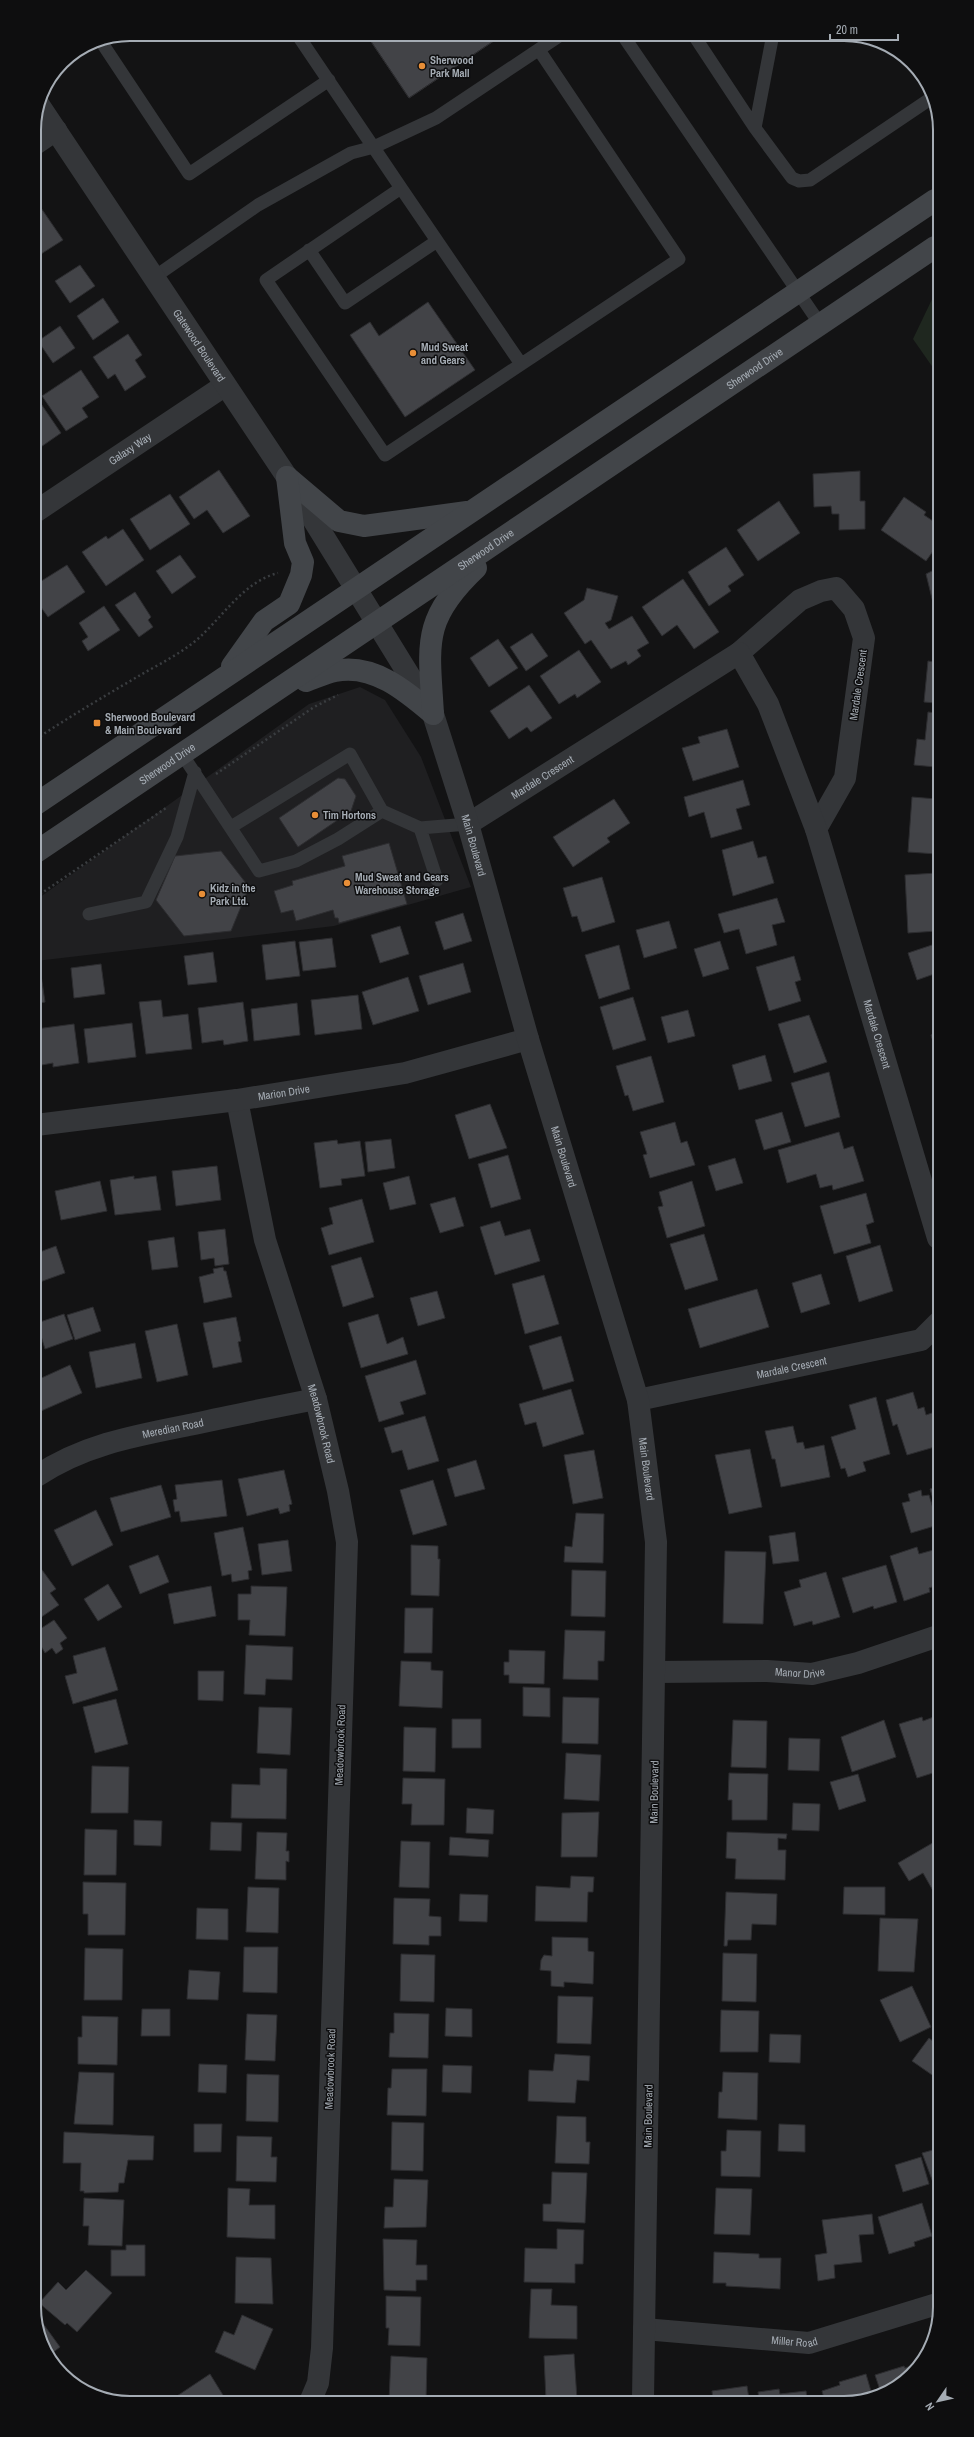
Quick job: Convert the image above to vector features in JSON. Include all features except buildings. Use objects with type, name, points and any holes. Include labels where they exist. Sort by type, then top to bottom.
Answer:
[{"type":"main road","points":[[41,801],[933,201]]},
{"type":"main road","name":"Sherwood Drive","points":[[41,849],[378,624],[933,248]]},
{"type":"main road","points":[[287,477],[339,521],[364,526],[471,511]]},
{"type":"main road","points":[[223,678],[264,621],[289,604],[301,575],[303,562],[295,544],[287,477]]},
{"type":"main road","points":[[433,714],[429,646],[437,617],[458,585],[511,534]]},
{"type":"main road","points":[[273,694],[335,671],[361,671],[400,686],[433,714]]},
{"type":"street","name":"Gatewood Boulevard","points":[[43,111],[224,386],[287,477],[357,589]]},
{"type":"street","points":[[41,140],[56,130]]},
{"type":"street","name":"Galaxy Way","points":[[41,508],[224,386]]},
{"type":"street","name":"Mardale Crescent","points":[[468,824],[739,653],[800,600],[821,591],[836,588],[854,609],[864,638],[845,778],[816,829]]},
{"type":"street","name":"Main Boulevard","points":[[357,589],[433,714],[468,824],[528,1039],[638,1400],[656,1542],[656,1672],[644,2396]]},
{"type":"street","name":"Mardale Crescent","points":[[739,653],[768,704],[816,829],[933,1221]]},
{"type":"street","name":"Marion Drive","points":[[41,1124],[237,1100],[406,1073],[528,1039]]},
{"type":"street","name":"Meadowbrook Road","points":[[237,1100],[265,1240],[316,1399],[338,1491],[347,1542],[322,2348],[318,2383],[313,2396]]},
{"type":"street","name":"Mardale Crescent","points":[[638,1400],[922,1340],[933,1328]]},
{"type":"street","name":"Meredian Road","points":[[41,1474],[53,1466],[99,1446],[137,1435],[316,1399]]},
{"type":"street","name":"Manor Drive","points":[[656,1672],[767,1671],[812,1674],[858,1663],[933,1638]]},
{"type":"street","name":"Miller Road","points":[[644,2328],[809,2343],[933,2305]]},
{"type":"lane","points":[[302,41],[521,364]]},
{"type":"lane","points":[[153,278],[258,205],[351,153],[374,147],[436,118],[486,82],[552,41]]},
{"type":"lane","points":[[627,41],[820,324]]},
{"type":"lane","points":[[698,41],[755,128],[792,178],[799,181],[810,180],[928,101]]},
{"type":"lane","points":[[755,128],[772,41]]},
{"type":"lane","points":[[104,45],[189,174],[329,80]]},
{"type":"lane","points":[[401,188],[266,280],[385,455],[679,258],[539,50]]},
{"type":"lane","points":[[309,250],[345,303],[437,241]]},
{"type":"lane","points":[[182,754],[259,870],[296,861],[338,839],[382,811]]},
{"type":"lane","points":[[231,827],[350,754],[382,811],[420,828],[468,824]]},
{"type":"lane","points":[[89,914],[146,902],[177,837],[195,772]]},
{"type":"lane","points":[[420,828],[437,880]]},
{"type":"path","points":[[41,736],[72,715],[180,652],[203,635],[229,605],[253,586],[280,572]]},
{"type":"path","points":[[217,773],[314,708],[340,694]]},
{"type":"path","points":[[41,894],[161,812]]},
{"type":"shaded area","points":[[933,297],[933,368],[913,339]]},
{"type":"shaded area","points":[[360,687],[385,700],[421,757],[471,887],[334,926],[41,960],[41,896],[309,704]]},
{"type":"place","name":"Sherwood Park Mall","points":[[422,66]]},
{"type":"place","name":"Mud Sweat and Gears","points":[[413,353]]},
{"type":"place","name":"Sherwood Boulevard & Main Boulevard","points":[[97,723]]},
{"type":"place","name":"Tim Hortons","points":[[315,815]]},
{"type":"place","name":"Mud Sweat and Gears Warehouse Storage","points":[[347,883]]},
{"type":"place","name":"Kidz in the Park Ltd.","points":[[202,894]]}]
